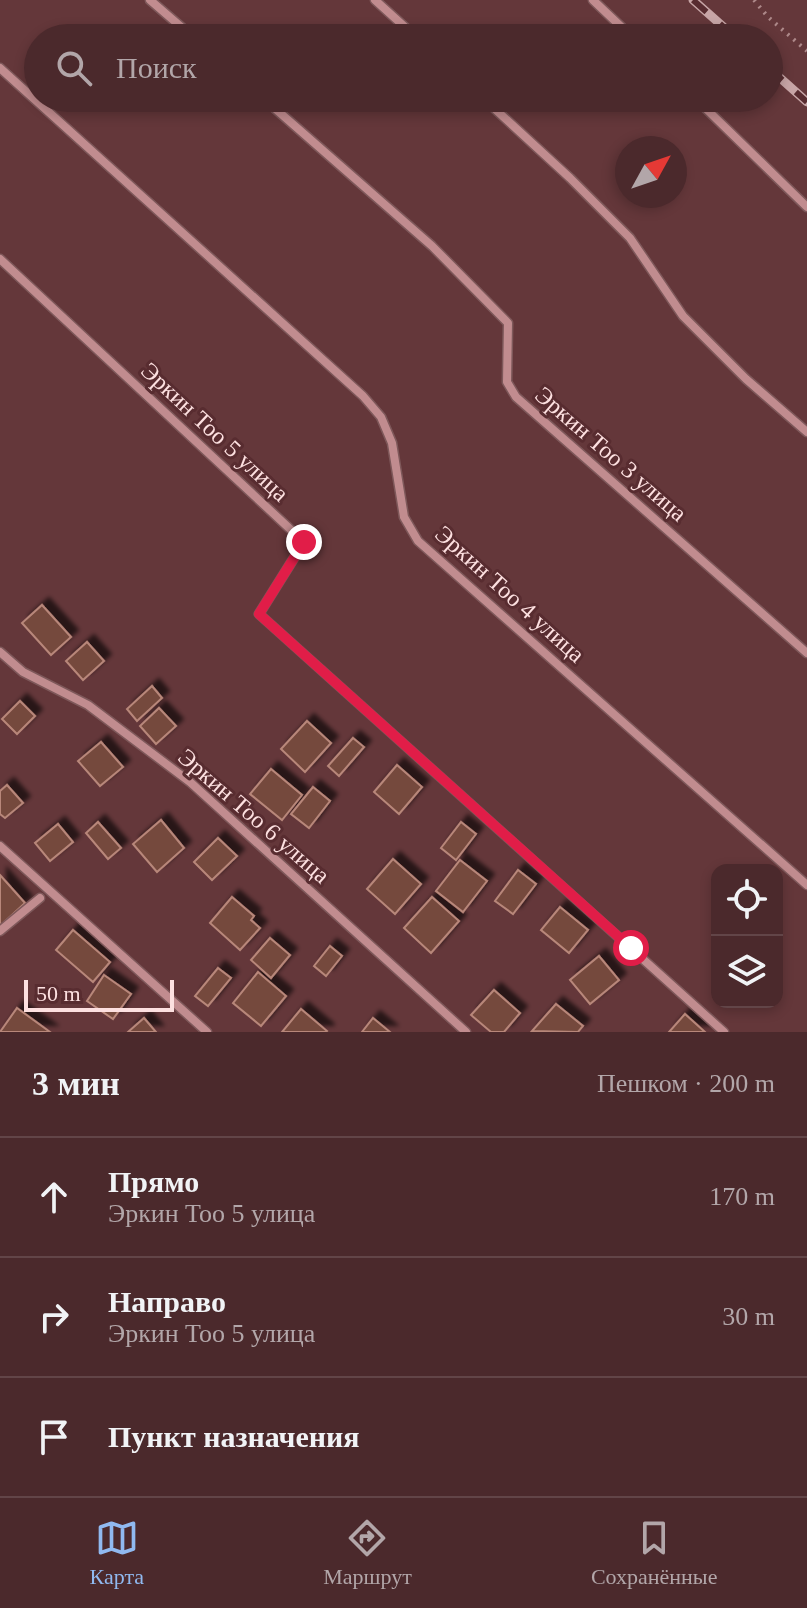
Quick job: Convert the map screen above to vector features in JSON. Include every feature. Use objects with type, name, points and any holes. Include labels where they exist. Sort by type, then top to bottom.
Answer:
[{"type":"street","points":[[150,0],[178,24]]},
{"type":"street","points":[[375,0],[402,24]]},
{"type":"street","points":[[593,0],[618,24]]},
{"type":"street","name":"Эркин Тоо 4 улица","points":[[0,68],[24,90]]},
{"type":"street","name":"Эркин Тоо 4 улица","points":[[49,112],[363,396],[381,417],[392,443],[404,517],[418,541],[807,885]]},
{"type":"street","name":"Эркин Тоо 3 улица","points":[[279,112],[432,246],[508,323],[507,382],[516,397],[807,653]]},
{"type":"street","points":[[498,112],[630,238],[683,316],[746,379],[807,432]]},
{"type":"street","points":[[709,112],[807,207]]},
{"type":"street","name":"Эркин Тоо 5 улица","points":[[0,259],[304,542],[259,614],[724,1032]]},
{"type":"street","name":"Эркин Тоо 6 улица","points":[[0,652],[23,672],[88,705],[190,782],[466,1032]]},
{"type":"street","points":[[0,846],[207,1032]]},
{"type":"street","points":[[0,931],[40,898]]},
{"type":"path","points":[[754,0],[776,24]]},
{"type":"path","points":[[783,30],[807,51]]},
{"type":"building","points":[[42,605],[71,637],[51,655],[22,623]]},
{"type":"building","points":[[87,642],[104,661],[83,680],[66,661]]},
{"type":"building","points":[[152,686],[162,698],[137,721],[127,709]]},
{"type":"building","points":[[20,701],[35,716],[17,734],[2,719]]},
{"type":"building","points":[[159,708],[176,726],[156,744],[140,726]]},
{"type":"building","points":[[307,721],[331,743],[305,772],[281,749]]},
{"type":"building","points":[[353,738],[364,747],[339,776],[328,766]]},
{"type":"building","points":[[101,742],[123,767],[100,786],[78,761]]},
{"type":"building","points":[[397,765],[422,787],[399,814],[374,792]]},
{"type":"building","points":[[271,769],[302,795],[282,820],[250,794]]},
{"type":"building","points":[[7,785],[23,803],[5,818],[0,814],[0,791]]},
{"type":"building","points":[[313,787],[330,801],[309,828],[291,814]]},
{"type":"building","points":[[161,820],[184,848],[157,872],[133,844]]},
{"type":"building","points":[[98,822],[121,848],[108,859],[86,833]]},
{"type":"building","points":[[461,822],[476,834],[456,860],[441,848]]},
{"type":"building","points":[[58,824],[73,842],[50,861],[35,843]]},
{"type":"building","points":[[218,838],[237,856],[212,880],[194,862]]},
{"type":"building","points":[[393,859],[421,884],[395,914],[367,889]]},
{"type":"building","points":[[460,860],[487,881],[463,912],[436,891]]},
{"type":"building","points":[[518,870],[536,884],[513,914],[495,901]]},
{"type":"building","points":[[0,875],[25,903],[1,925],[0,924]]},
{"type":"building","points":[[232,897],[254,916],[251,920],[260,928],[240,950],[210,923]]},
{"type":"building","points":[[432,897],[459,921],[431,953],[404,928]]},
{"type":"building","points":[[560,907],[588,930],[569,953],[541,930]]},
{"type":"building","points":[[73,930],[110,962],[93,982],[56,950]]},
{"type":"building","points":[[270,938],[290,955],[271,978],[251,960]]},
{"type":"building","points":[[330,946],[342,956],[326,976],[314,966]]},
{"type":"building","points":[[599,956],[619,980],[590,1004],[570,980]]},
{"type":"building","points":[[218,968],[231,978],[208,1006],[195,996]]},
{"type":"building","points":[[258,972],[286,996],[261,1026],[233,1003]]},
{"type":"building","points":[[104,975],[131,994],[113,1019],[87,1001]]},
{"type":"building","points":[[494,990],[520,1013],[504,1032],[491,1032],[471,1015]]},
{"type":"building","points":[[556,1004],[583,1026],[578,1032],[532,1031]]},
{"type":"building","points":[[17,1008],[50,1032],[0,1032]]},
{"type":"building","points":[[301,1009],[327,1031],[282,1032]]},
{"type":"building","points":[[685,1014],[705,1032],[669,1032]]},
{"type":"building","points":[[144,1018],[156,1032],[128,1032]]},
{"type":"building","points":[[373,1018],[390,1032],[362,1032]]},
{"type":"railway","points":[[693,0],[720,24]]},
{"type":"railway","points":[[783,81],[807,102]]},
{"type":"route","points":[[304,542],[259,614],[631,948]]}]
